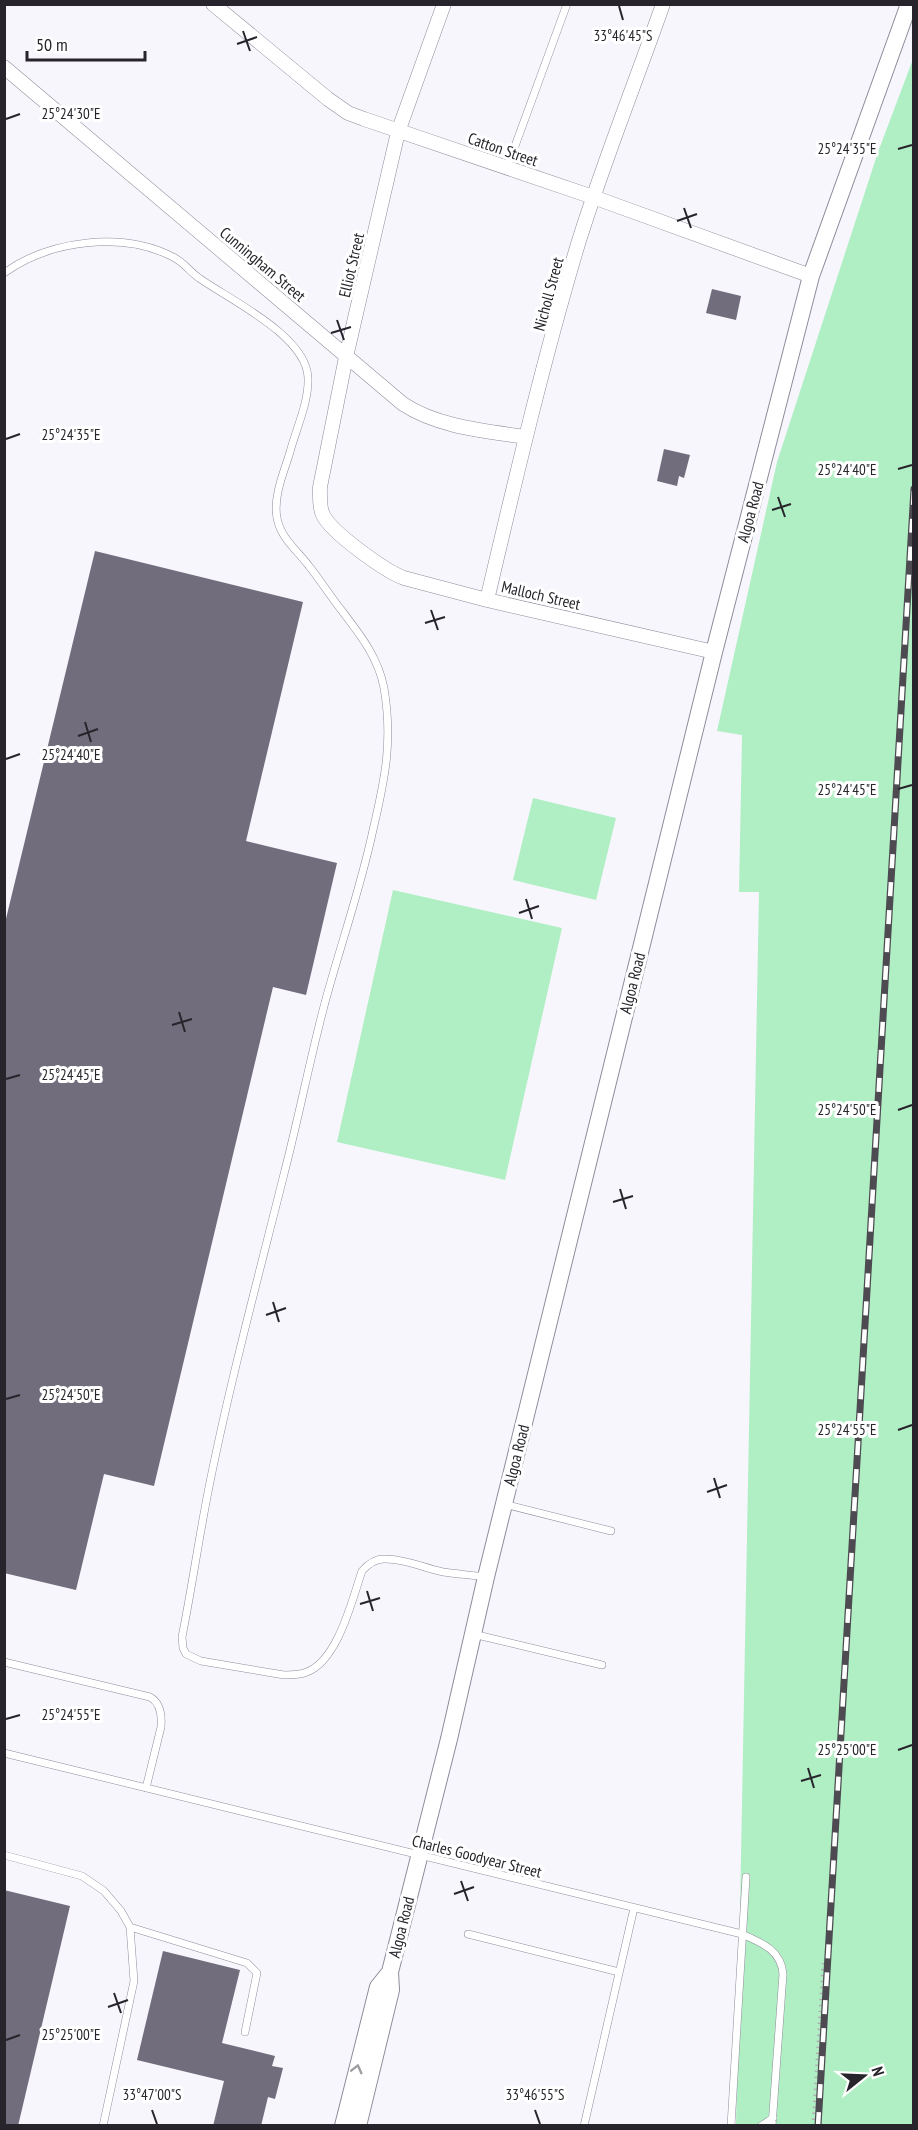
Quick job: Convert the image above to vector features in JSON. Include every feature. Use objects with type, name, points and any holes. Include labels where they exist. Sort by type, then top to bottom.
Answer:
[{"type":"street","name":"Catton Street","points":[[213,4],[348,113],[593,197],[812,276]]},
{"type":"street","name":"Elliot Street","points":[[367,555],[332,526],[323,515],[320,487],[346,357],[398,132],[444,4]]},
{"type":"street","name":"Nicholl Street","points":[[487,600],[525,437],[578,244],[663,4]]},
{"type":"street","name":"Algoa Road","points":[[358,2126],[391,1990],[390,1972],[418,1855],[449,1739],[486,1577],[714,652],[812,276],[909,4]]},
{"type":"street","name":"Cunningham Street","points":[[4,67],[403,404],[420,414],[472,428],[525,437]]},
{"type":"street","name":"Malloch Street","points":[[367,555],[394,574],[424,584],[714,652]]},
{"type":"street","name":"Algoa Road","points":[[343,2126],[378,1987],[390,1972]]},
{"type":"lane","points":[[507,168],[567,4]]},
{"type":"lane","points":[[4,273],[39,255],[69,244],[140,245],[179,260],[195,276],[266,320],[290,343],[302,357],[309,380],[280,483],[276,503],[277,517],[282,534],[365,642],[378,665],[384,686],[388,743],[386,773],[365,868],[324,1008],[247,1321],[210,1484],[182,1637],[183,1648],[186,1654],[201,1661],[284,1675],[308,1672],[331,1652],[362,1571],[368,1564],[385,1558],[444,1572],[486,1577]]},
{"type":"lane","points":[[504,1504],[611,1531]]},
{"type":"lane","points":[[473,1634],[602,1665]]},
{"type":"lane","points":[[4,1662],[155,1700],[160,1707],[162,1718],[146,1788]]},
{"type":"lane","name":"Charles Goodyear Street","points":[[4,1753],[742,1934],[774,1952],[782,1965],[783,1974],[773,2122],[761,2126]]},
{"type":"lane","points":[[4,1855],[82,1876],[104,1891],[121,1911],[130,1927],[135,1981],[103,2126]]},
{"type":"lane","points":[[731,2126],[746,1877]]},
{"type":"lane","points":[[584,2126],[634,1908]]},
{"type":"lane","points":[[130,1927],[247,1963],[255,1969],[257,1973],[245,2032]]},
{"type":"lane","points":[[468,1934],[619,1972]]},
{"type":"path","points":[[813,2126],[824,1963]]},
{"type":"green space","points":[[913,59],[913,2125],[736,2125],[759,892],[739,892],[742,735],[717,731],[777,462],[878,152]]},
{"type":"green space","points":[[533,798],[616,818],[596,900],[513,880]]},
{"type":"green space","points":[[393,890],[562,928],[505,1180],[337,1142]]},
{"type":"building","points":[[712,289],[741,296],[736,320],[706,313]]},
{"type":"building","points":[[664,449],[690,455],[684,478],[679,476],[677,486],[657,481]]},
{"type":"building","points":[[95,551],[303,602],[246,841],[337,863],[306,995],[273,987],[154,1486],[104,1474],[76,1590],[4,1573],[4,927]]},
{"type":"building","points":[[4,1890],[70,1906],[18,2126],[4,2126]]},
{"type":"building","points":[[163,1951],[240,1970],[222,2043],[275,2056],[272,2066],[283,2068],[275,2099],[268,2097],[261,2126],[213,2126],[224,2081],[137,2060]]},
{"type":"railway","points":[[818,2126],[914,489]]}]
